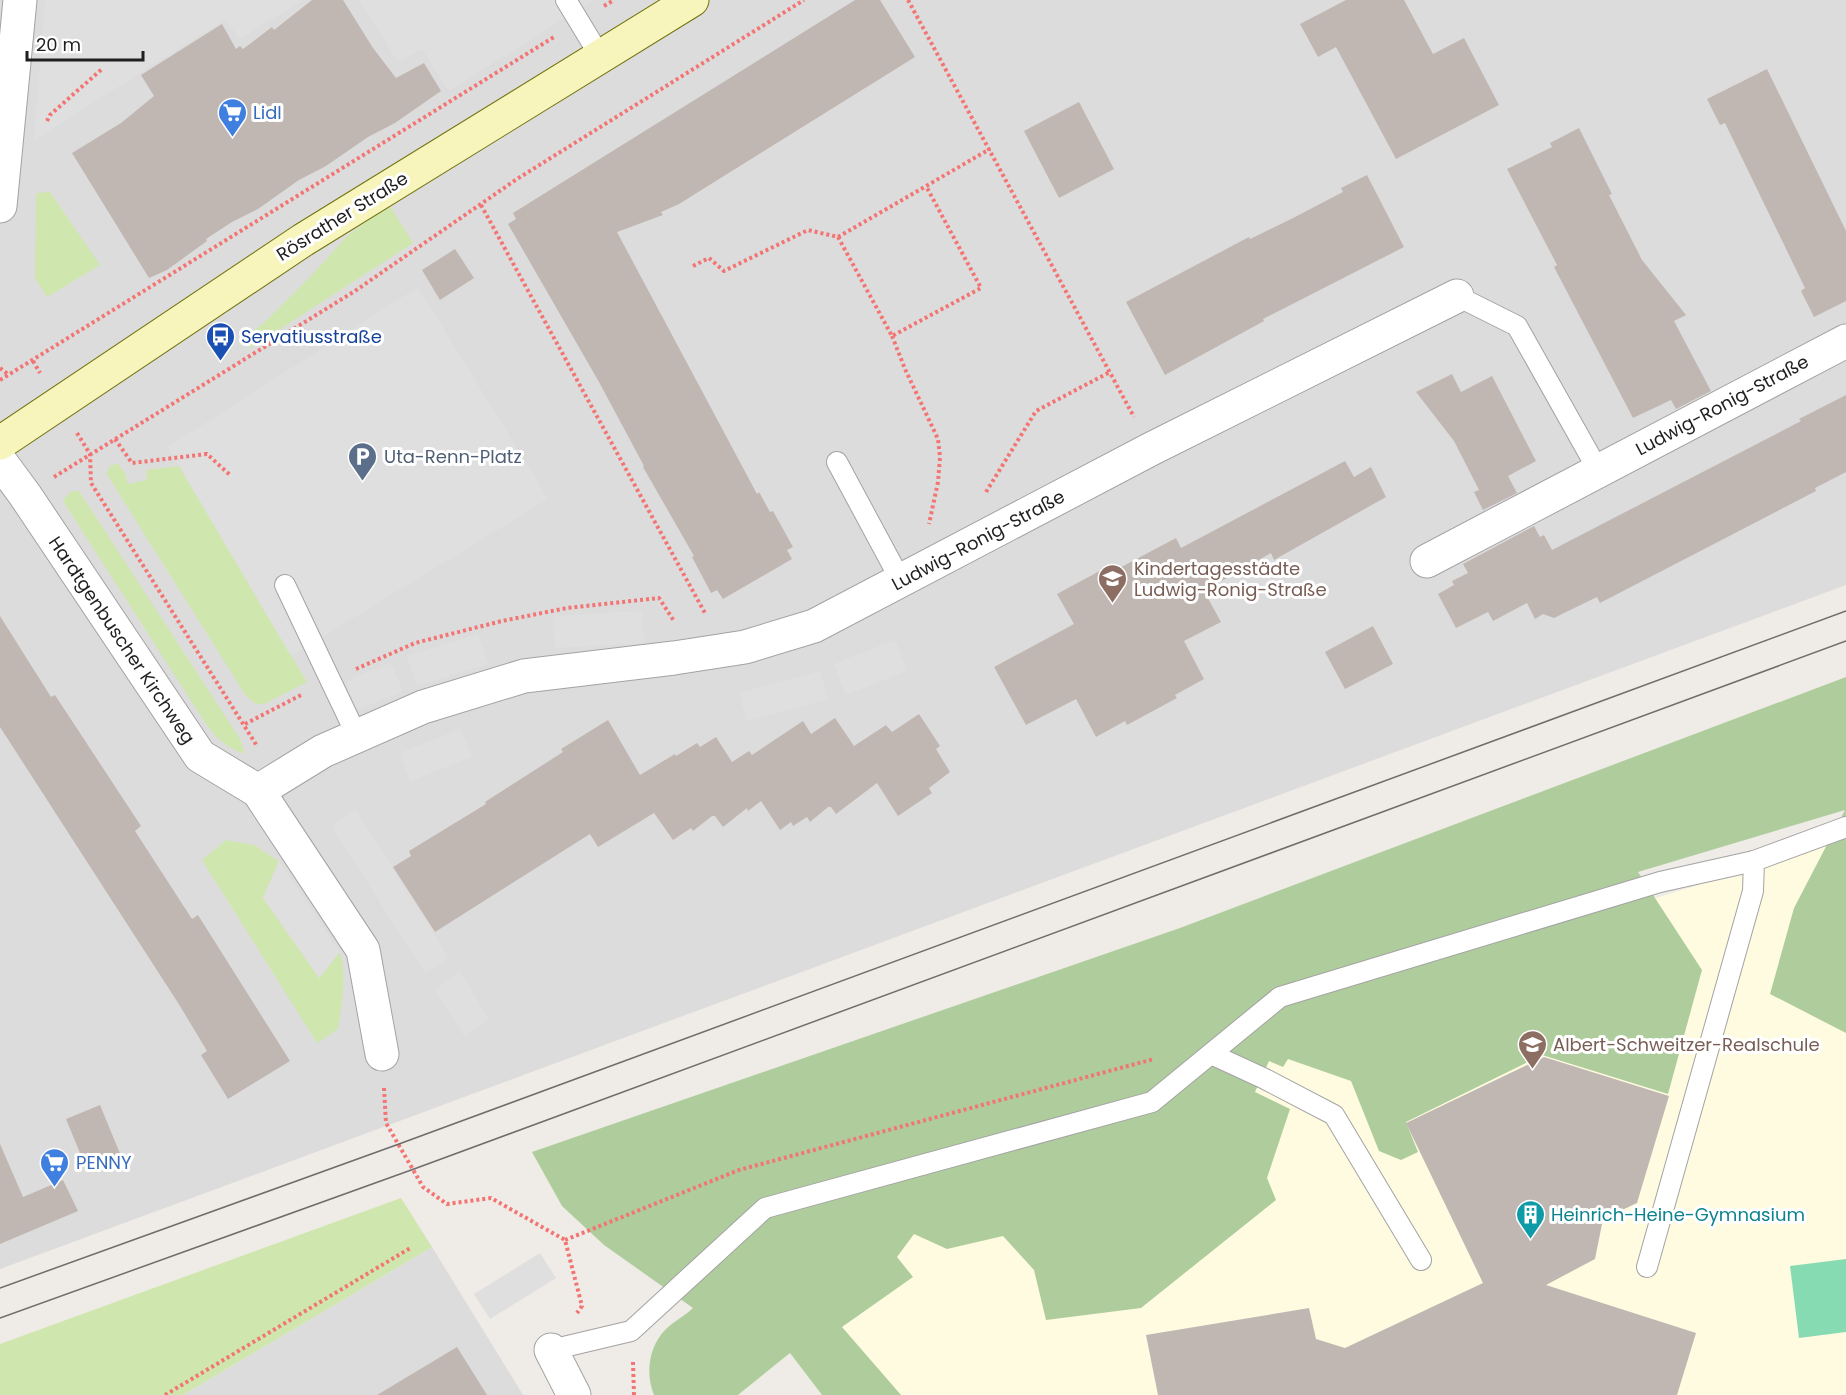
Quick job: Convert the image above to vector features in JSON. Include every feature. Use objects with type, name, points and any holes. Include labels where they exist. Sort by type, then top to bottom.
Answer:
[{"type":"main road","name":"Rösrather Straße","points":[[0,443],[303,240],[692,0]]},
{"type":"street","points":[[0,206],[20,0]]},
{"type":"street","name":"Ludwig-Ronig-Straße","points":[[258,791],[323,751],[423,706],[524,676],[745,647],[814,626],[1151,449],[1457,296]]},
{"type":"street","name":"Ludwig-Ronig-Straße","points":[[1427,561],[1846,341]]},
{"type":"street","name":"Hardtgenbuscher Kirchweg","points":[[0,460],[200,756],[258,791],[363,950],[382,1054]]},
{"type":"street","points":[[551,1350],[574,1395]]},
{"type":"lane","points":[[566,0],[600,56]]},
{"type":"lane","name":"Ludwig-Ronig-Straße","points":[[1457,296],[1517,326],[1598,470]]},
{"type":"lane","points":[[837,462],[901,581]]},
{"type":"lane","points":[[285,585],[357,736]]},
{"type":"lane","points":[[551,1350],[631,1331],[765,1208],[1152,1102],[1280,997],[1660,882],[1754,861],[1846,827]]},
{"type":"lane","points":[[1647,1267],[1753,891],[1754,861]]},
{"type":"lane","points":[[1211,1054],[1334,1115],[1421,1260]]},
{"type":"path","points":[[0,380],[614,0]]},
{"type":"path","points":[[25,495],[355,291],[527,173],[804,0]]},
{"type":"path","points":[[908,0],[1151,449]]},
{"type":"path","points":[[44,125],[50,115],[103,68]]},
{"type":"path","points":[[693,266],[709,258],[724,271],[808,230],[838,237],[990,149]]},
{"type":"path","points":[[892,336],[981,288],[926,186]]},
{"type":"path","points":[[481,205],[725,650]]},
{"type":"path","points":[[838,237],[892,336],[938,439],[940,457],[938,482],[928,529],[945,558]]},
{"type":"path","points":[[0,368],[9,375]]},
{"type":"path","points":[[982,499],[1036,411],[1110,372]]},
{"type":"path","points":[[115,439],[132,463],[207,454],[230,475]]},
{"type":"path","points":[[90,454],[91,483],[245,724],[262,755],[258,791]]},
{"type":"path","points":[[245,724],[330,680],[415,643],[567,608],[659,598],[676,625]]},
{"type":"path","points":[[382,1054],[386,1123],[423,1187],[447,1204],[491,1198],[565,1240],[582,1306],[551,1350]]},
{"type":"path","points":[[565,1240],[739,1170],[1154,1059],[1211,1054]]},
{"type":"path","points":[[165,1395],[412,1247]]},
{"type":"shaded area","points":[[0,0],[1846,0],[1846,585],[0,1269]]},
{"type":"shaded area","points":[[45,0],[303,0],[239,39],[226,19],[34,140]]},
{"type":"shaded area","points":[[359,0],[593,0],[449,91],[422,49],[398,62]]},
{"type":"shaded area","name":"Uta-Renn-Platz","points":[[418,287],[548,499],[291,656],[168,447]]},
{"type":"shaded area","points":[[642,611],[644,643],[555,648],[553,616]]},
{"type":"shaded area","points":[[478,634],[488,664],[417,686],[407,656]]},
{"type":"shaded area","points":[[895,640],[907,671],[846,695],[834,664]]},
{"type":"shaded area","points":[[391,663],[403,691],[357,710],[345,681]]},
{"type":"shaded area","points":[[820,671],[828,699],[747,721],[739,693]]},
{"type":"shaded area","points":[[461,729],[472,757],[410,781],[399,753]]},
{"type":"shaded area","points":[[356,810],[449,958],[425,973],[331,826]]},
{"type":"shaded area","name":"Albert-Schweitzer-Realschule","points":[[1846,839],[1846,1395],[822,1395],[790,1353],[738,1395],[774,1223],[1283,1014]]},
{"type":"shaded area","points":[[279,861],[340,952],[319,978],[263,898]]},
{"type":"shaded area","points":[[460,972],[490,1020],[464,1036],[434,989]]},
{"type":"shaded area","points":[[432,1247],[523,1395],[183,1395]]},
{"type":"shaded area","points":[[540,1253],[556,1278],[490,1319],[474,1294]]},
{"type":"green space","points":[[50,192],[100,265],[47,297],[35,278],[36,196],[37,193]]},
{"type":"green space","points":[[389,204],[413,243],[251,348],[244,337],[264,323],[347,236]]},
{"type":"green space","points":[[118,464],[125,473],[128,484],[147,480],[146,470],[179,466],[307,682],[264,704],[256,704],[246,696],[106,473],[111,465]]},
{"type":"green space","points":[[73,491],[79,491],[240,739],[245,754],[232,749],[222,741],[204,721],[63,501]]},
{"type":"green space","points":[[1846,677],[1846,1033],[1770,994],[1794,908],[1845,810],[1638,872],[1702,970],[1668,1094],[1542,1055],[1406,1122],[1418,1152],[1401,1160],[1379,1151],[1351,1081],[1288,1059],[1283,1067],[1269,1061],[1255,1092],[1290,1109],[1267,1178],[1276,1200],[1141,1308],[1046,1320],[1034,1270],[1003,1236],[947,1249],[914,1234],[897,1257],[913,1277],[842,1327],[901,1395],[822,1395],[790,1353],[738,1395],[654,1395],[649,1369],[656,1343],[666,1329],[693,1308],[604,1245],[562,1206],[532,1152],[1180,928]]},
{"type":"green space","points":[[226,840],[254,845],[279,861],[263,898],[320,977],[340,952],[343,981],[338,1029],[317,1043],[202,860]]},
{"type":"green space","points":[[401,1198],[432,1247],[183,1395],[0,1395],[0,1344]]},
{"type":"green space","points":[[1846,1259],[1846,1332],[1799,1338],[1790,1266]]},
{"type":"building","name":"Lidl","points":[[312,0],[343,0],[373,48],[396,78],[424,63],[441,91],[395,123],[299,180],[258,209],[232,222],[167,270],[149,278],[72,153],[121,123],[154,96],[141,75],[222,24],[236,49],[240,46],[243,49],[272,27],[274,30]]},
{"type":"building","points":[[855,0],[880,0],[915,57],[679,204],[661,212],[663,215],[617,232],[757,494],[759,492],[770,512],[773,511],[793,547],[787,550],[792,559],[723,599],[717,590],[711,593],[692,557],[694,556],[643,467],[599,382],[508,224],[516,219],[513,213]]},
{"type":"building","points":[[1346,0],[1404,0],[1433,54],[1464,38],[1499,105],[1396,159],[1336,47],[1318,57],[1300,24]]},
{"type":"building","points":[[1767,69],[1846,231],[1846,301],[1814,317],[1801,291],[1805,288],[1725,123],[1720,125],[1707,99]]},
{"type":"building","points":[[1079,102],[1114,169],[1059,198],[1024,131]]},
{"type":"building","points":[[1579,128],[1642,260],[1686,315],[1674,321],[1711,391],[1676,409],[1671,400],[1633,418],[1554,267],[1557,265],[1507,169],[1552,147],[1550,143]]},
{"type":"building","points":[[1367,175],[1404,247],[1263,319],[1264,321],[1165,375],[1126,302],[1249,237],[1250,239],[1343,192],[1341,188]]},
{"type":"building","points":[[455,249],[474,278],[440,300],[422,270]]},
{"type":"building","points":[[1452,374],[1461,392],[1492,376],[1536,461],[1508,476],[1517,493],[1483,510],[1474,492],[1479,490],[1454,441],[1416,392]]},
{"type":"building","points":[[1846,395],[1846,472],[1815,488],[1816,491],[1600,603],[1597,597],[1554,618],[1543,614],[1535,619],[1527,603],[1493,621],[1488,612],[1456,628],[1438,594],[1454,585],[1452,581],[1468,573],[1463,564],[1534,526],[1540,537],[1544,535],[1552,550],[1801,421],[1799,419]]},
{"type":"building","points":[[1345,461],[1354,477],[1371,467],[1386,497],[1274,560],[1271,553],[1204,591],[1221,622],[1184,641],[1204,679],[1175,695],[1177,698],[1127,725],[1125,721],[1096,737],[1076,699],[1026,725],[994,667],[1074,624],[1057,594],[1107,567],[1110,573],[1176,538],[1181,548]]},
{"type":"building","points":[[0,616],[51,697],[55,695],[141,826],[135,831],[192,919],[198,915],[290,1061],[228,1099],[201,1055],[207,1051],[180,1006],[0,727]]},
{"type":"building","points":[[1373,626],[1393,664],[1345,689],[1325,652]]},
{"type":"building","points":[[919,714],[940,746],[936,749],[950,772],[929,788],[932,793],[898,816],[877,783],[836,814],[831,807],[828,807],[810,822],[807,817],[793,826],[791,822],[780,830],[761,801],[748,811],[747,808],[723,827],[715,816],[712,816],[693,831],[691,828],[673,840],[654,813],[598,847],[590,834],[435,932],[393,867],[411,856],[409,851],[486,804],[485,802],[563,752],[561,749],[608,720],[640,775],[697,743],[700,747],[716,737],[732,762],[749,751],[752,755],[803,721],[811,734],[835,718],[854,746],[886,725],[892,732]]},
{"type":"building","name":"Heinrich-Heine-Gymnasium","points":[[1544,1057],[1669,1096],[1637,1203],[1603,1219],[1595,1259],[1546,1285],[1696,1333],[1677,1395],[1158,1395],[1146,1335],[1309,1308],[1316,1339],[1345,1348],[1483,1283],[1406,1123]]},
{"type":"building","points":[[100,1105],[121,1156],[87,1170],[66,1119]]},
{"type":"building","name":"PENNY","points":[[0,1144],[23,1197],[63,1180],[78,1211],[0,1244]]},
{"type":"building","points":[[457,1347],[487,1395],[377,1395]]},
{"type":"tram line","points":[[0,1288],[399,1144],[1846,611]]},
{"type":"tram line","points":[[0,1318],[414,1169],[1846,641]]},
{"type":"place","name":"Lidl","points":[[232,138]]},
{"type":"place","name":"Servatiusstraße","points":[[220,362]]},
{"type":"place","name":"Uta-Renn-Platz","points":[[363,482]]},
{"type":"place","name":"Kindertagesstädte Ludwig-Ronig-Straße","points":[[1113,604]]},
{"type":"place","name":"Albert-Schweitzer-Realschule","points":[[1532,1070]]},
{"type":"place","name":"PENNY","points":[[55,1188]]},
{"type":"place","name":"Heinrich-Heine-Gymnasium","points":[[1530,1240]]}]
